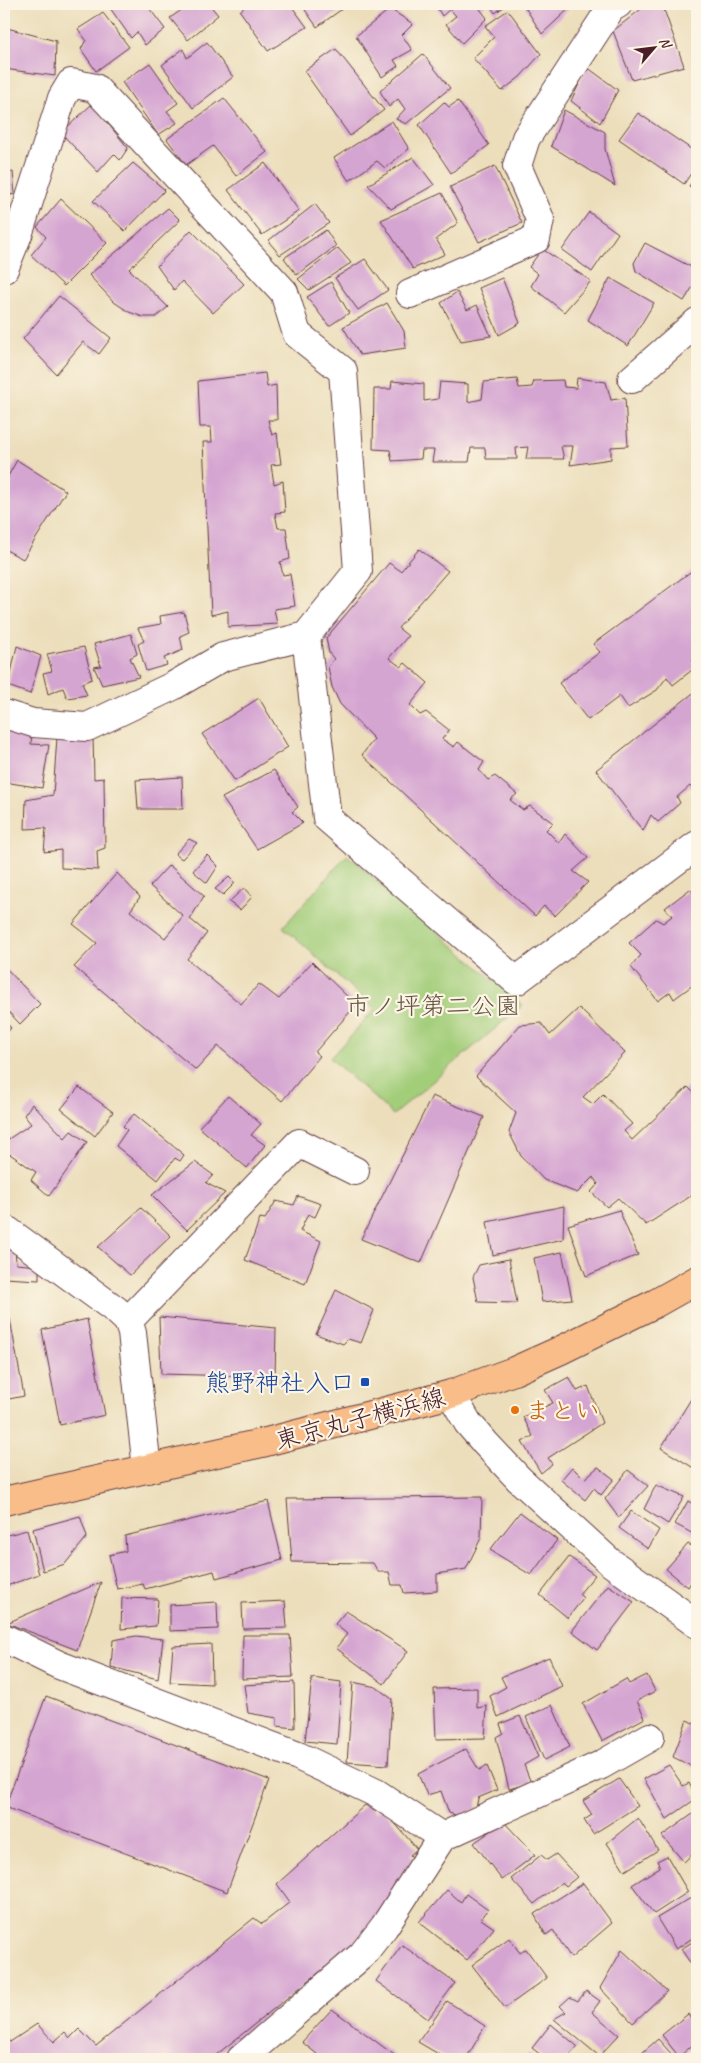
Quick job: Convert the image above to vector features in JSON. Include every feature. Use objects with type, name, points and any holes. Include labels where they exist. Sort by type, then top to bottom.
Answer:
[{"type":"main road","name":"東京丸子横浜線","points":[[4,1501],[266,1442],[451,1394],[561,1350],[656,1303],[697,1280]]},
{"type":"street","points":[[410,294],[536,239],[540,219],[517,166],[526,138],[611,8],[618,4]]},
{"type":"street","points":[[4,270],[19,232],[62,98],[70,83],[95,88],[284,292],[297,334],[343,371],[358,571],[306,636],[223,657],[173,686],[88,726],[33,723],[4,714]]},
{"type":"street","points":[[632,379],[697,322]]},
{"type":"street","points":[[306,636],[327,818],[516,981],[697,845]]},
{"type":"street","points":[[128,1321],[299,1144],[355,1171]]},
{"type":"street","points":[[4,1228],[116,1310],[128,1321],[132,1333],[147,1469]]},
{"type":"street","points":[[451,1394],[468,1423],[519,1479],[610,1562],[697,1624]]},
{"type":"street","points":[[4,1638],[59,1665],[298,1756],[376,1793],[442,1837]]},
{"type":"street","points":[[241,2059],[362,1955],[384,1927],[442,1837],[601,1765],[650,1737]]},
{"type":"green space","name":"市ノ坪第二公園","points":[[347,855],[523,1005],[393,1115],[330,1058],[375,1009],[283,927]]},
{"type":"building","points":[[117,4],[146,4],[165,29],[145,45],[137,32],[131,38],[110,8]]},
{"type":"building","points":[[190,4],[209,4],[218,15],[188,40],[170,18]]},
{"type":"building","points":[[248,4],[290,4],[307,27],[268,51],[240,11]]},
{"type":"building","points":[[301,4],[349,4],[317,27]]},
{"type":"building","points":[[435,4],[487,4],[480,9],[487,18],[462,43],[446,24],[456,16],[450,9],[442,16]]},
{"type":"building","points":[[489,4],[508,4],[495,13]]},
{"type":"building","points":[[523,4],[574,4],[542,34]]},
{"type":"building","points":[[662,4],[684,66],[632,80],[613,31],[645,6]]},
{"type":"building","points":[[692,4],[697,4],[697,16]]},
{"type":"building","points":[[390,9],[413,24],[402,35],[412,50],[394,60],[398,66],[382,77],[356,36]]},
{"type":"building","points":[[508,10],[541,54],[520,77],[502,91],[473,58],[494,37],[485,26]]},
{"type":"building","points":[[103,13],[129,47],[96,71],[81,49],[86,40],[78,29]]},
{"type":"building","points":[[7,28],[56,41],[55,76],[4,69],[4,45]]},
{"type":"building","points":[[207,42],[233,77],[193,108],[162,65],[183,49],[187,58]]},
{"type":"building","points":[[336,49],[384,110],[350,136],[304,71]]},
{"type":"building","points":[[423,54],[450,88],[406,124],[396,119],[405,109],[398,99],[389,107],[380,91]]},
{"type":"building","points":[[150,63],[178,103],[167,111],[177,123],[158,135],[122,82]]},
{"type":"building","points":[[587,67],[618,90],[600,123],[571,101]]},
{"type":"building","points":[[224,98],[267,152],[236,176],[213,146],[186,165],[167,139]]},
{"type":"building","points":[[458,101],[489,145],[451,173],[419,125],[444,102],[449,107]]},
{"type":"building","points":[[92,104],[128,148],[120,160],[114,154],[98,172],[61,133]]},
{"type":"building","points":[[564,110],[605,132],[605,149],[615,186],[551,146]]},
{"type":"building","points":[[638,113],[697,153],[697,164],[684,184],[619,139]]},
{"type":"building","points":[[392,121],[409,149],[385,168],[377,161],[349,181],[334,158]]},
{"type":"building","points":[[413,157],[434,185],[391,209],[368,185]]},
{"type":"building","points":[[133,163],[165,190],[125,231],[93,201]]},
{"type":"building","points":[[265,163],[299,211],[262,235],[228,190]]},
{"type":"building","points":[[495,166],[522,223],[479,242],[450,187]]},
{"type":"building","points":[[13,172],[15,194],[4,196],[4,174]]},
{"type":"building","points":[[697,175],[697,191],[689,186]]},
{"type":"building","points":[[442,193],[458,223],[436,239],[445,254],[413,269],[381,220]]},
{"type":"building","points":[[61,199],[107,243],[64,286],[31,255],[46,237],[37,227]]},
{"type":"building","points":[[315,204],[329,223],[280,255],[268,241]]},
{"type":"building","points":[[168,208],[180,220],[129,269],[168,307],[156,317],[143,317],[129,312],[114,302],[89,275]]},
{"type":"building","points":[[589,212],[618,233],[592,272],[562,250]]},
{"type":"building","points":[[191,230],[244,284],[213,313],[182,281],[174,290],[157,266]]},
{"type":"building","points":[[326,230],[336,246],[297,275],[284,258]]},
{"type":"building","points":[[645,243],[697,270],[697,280],[684,301],[636,271],[634,263]]},
{"type":"building","points":[[338,248],[351,263],[309,290],[298,279]]},
{"type":"building","points":[[542,249],[591,281],[564,312],[531,286],[538,274],[529,267]]},
{"type":"building","points":[[365,259],[388,290],[358,310],[335,278]]},
{"type":"building","points":[[502,278],[520,323],[499,335],[479,288]]},
{"type":"building","points":[[610,278],[654,303],[628,346],[588,320]]},
{"type":"building","points":[[331,282],[349,313],[329,326],[307,297]]},
{"type":"building","points":[[457,292],[467,310],[477,305],[491,336],[461,341],[441,303]]},
{"type":"building","points":[[59,296],[111,338],[99,354],[83,342],[56,374],[23,339]]},
{"type":"building","points":[[387,303],[404,331],[406,348],[360,355],[343,327]]},
{"type":"building","points":[[265,373],[267,387],[276,385],[277,420],[268,420],[272,435],[277,433],[281,464],[271,465],[274,484],[283,481],[285,512],[275,513],[278,528],[286,528],[290,559],[280,562],[283,575],[290,574],[295,606],[274,609],[277,624],[228,627],[228,611],[211,615],[203,442],[212,442],[211,427],[200,427],[198,381]]},
{"type":"building","points":[[577,378],[606,382],[611,400],[625,398],[628,446],[611,447],[611,459],[570,465],[573,446],[561,446],[564,459],[526,459],[528,447],[516,448],[517,459],[486,459],[485,448],[471,448],[469,462],[432,462],[434,450],[422,450],[421,459],[392,461],[390,450],[373,449],[374,389],[391,389],[392,381],[424,384],[424,401],[438,399],[440,382],[468,384],[468,402],[482,399],[484,382],[517,379],[519,388],[532,387],[534,381],[563,380],[564,387],[576,388]]},
{"type":"building","points":[[17,460],[66,491],[23,559],[4,549],[4,476],[7,478]]},
{"type":"building","points":[[419,549],[448,571],[398,628],[408,636],[389,658],[401,667],[405,663],[428,683],[410,705],[420,715],[426,712],[449,730],[442,739],[454,747],[458,742],[484,762],[479,770],[488,780],[495,776],[517,794],[510,800],[523,810],[530,806],[553,823],[546,830],[559,843],[565,834],[588,858],[573,871],[588,882],[555,916],[544,906],[535,916],[362,755],[374,739],[340,704],[332,687],[328,667],[334,659],[329,653],[326,638],[389,563],[401,571]]},
{"type":"building","points":[[697,567],[697,656],[692,661],[697,666],[673,685],[667,677],[657,690],[628,708],[620,696],[588,720],[559,683],[600,652],[593,644]]},
{"type":"building","points":[[184,612],[189,632],[180,636],[183,650],[164,658],[167,665],[146,671],[138,644],[144,641],[138,628],[161,624],[160,616]]},
{"type":"building","points":[[131,634],[137,654],[130,658],[139,677],[102,685],[94,667],[101,666],[94,644]]},
{"type":"building","points":[[17,646],[41,656],[30,694],[8,686]]},
{"type":"building","points":[[84,647],[92,679],[82,683],[87,695],[67,698],[63,688],[48,694],[43,673],[52,671],[47,654]]},
{"type":"building","points":[[697,690],[697,790],[695,792],[690,786],[677,797],[680,803],[658,822],[651,815],[643,831],[596,770]]},
{"type":"building","points":[[259,698],[288,747],[235,781],[202,734]]},
{"type":"building","points":[[4,727],[32,731],[31,744],[49,745],[42,788],[4,782]]},
{"type":"building","points":[[57,737],[93,737],[94,779],[104,778],[105,848],[97,851],[98,870],[61,868],[61,850],[44,852],[46,828],[25,829],[26,800],[53,795]]},
{"type":"building","points":[[274,770],[298,807],[292,812],[303,823],[257,849],[222,798]]},
{"type":"building","points":[[182,777],[183,809],[138,809],[136,780]]},
{"type":"building","points":[[189,839],[197,843],[182,859],[175,854]]},
{"type":"building","points":[[207,855],[218,866],[207,883],[193,871]]},
{"type":"building","points":[[169,865],[204,896],[190,919],[207,933],[187,959],[241,1004],[259,984],[279,999],[312,962],[356,1005],[315,1052],[320,1056],[282,1101],[218,1046],[196,1070],[74,967],[97,943],[73,924],[117,873],[140,897],[130,911],[165,938],[183,916],[150,886]]},
{"type":"building","points":[[229,877],[235,883],[223,895],[215,889]]},
{"type":"building","points":[[244,888],[252,897],[240,910],[229,902]]},
{"type":"building","points":[[690,889],[697,897],[697,982],[674,999],[670,992],[658,1001],[631,967],[641,955],[629,943],[656,919],[663,923],[672,916],[665,908]]},
{"type":"building","points":[[4,966],[40,1004],[20,1024],[4,1007]]},
{"type":"building","points":[[579,1008],[625,1053],[583,1097],[593,1104],[603,1094],[632,1124],[624,1131],[632,1140],[688,1087],[697,1096],[697,1192],[646,1225],[618,1198],[607,1207],[591,1192],[598,1184],[593,1177],[577,1193],[544,1180],[521,1156],[509,1132],[516,1113],[476,1076],[520,1025],[541,1023],[550,1035]]},
{"type":"building","points":[[4,1022],[11,1028],[4,1036]]},
{"type":"building","points":[[79,1087],[113,1112],[95,1136],[61,1109]]},
{"type":"building","points":[[228,1096],[261,1124],[251,1135],[265,1145],[247,1168],[199,1127]]},
{"type":"building","points":[[432,1096],[484,1117],[421,1263],[361,1239]]},
{"type":"building","points":[[32,1104],[65,1138],[71,1131],[87,1142],[49,1196],[31,1180],[36,1172],[4,1150],[4,1142],[31,1124],[24,1115]]},
{"type":"building","points":[[134,1114],[184,1155],[180,1161],[175,1158],[158,1180],[116,1146],[127,1130],[123,1126]]},
{"type":"building","points":[[195,1162],[213,1175],[206,1183],[225,1193],[187,1230],[152,1195]]},
{"type":"building","points":[[298,1196],[321,1204],[315,1217],[308,1214],[300,1231],[321,1241],[305,1284],[245,1260],[260,1218],[265,1219],[276,1201],[294,1205]]},
{"type":"building","points":[[564,1206],[563,1239],[493,1255],[487,1222]]},
{"type":"building","points":[[141,1208],[171,1236],[130,1275],[98,1247]]},
{"type":"building","points":[[619,1210],[638,1255],[586,1276],[568,1225]]},
{"type":"building","points":[[4,1243],[15,1244],[16,1264],[39,1266],[39,1280],[4,1278]]},
{"type":"building","points":[[562,1252],[572,1299],[542,1302],[534,1258]]},
{"type":"building","points":[[509,1259],[517,1303],[478,1302],[473,1277],[479,1265]]},
{"type":"building","points":[[336,1290],[374,1310],[361,1343],[348,1339],[343,1344],[316,1334]]},
{"type":"building","points":[[159,1317],[276,1328],[275,1377],[161,1374]]},
{"type":"building","points":[[10,1319],[24,1396],[4,1400],[4,1320]]},
{"type":"building","points":[[87,1319],[105,1415],[60,1425],[42,1330]]},
{"type":"building","points":[[569,1377],[577,1391],[588,1386],[602,1423],[548,1458],[552,1464],[541,1473],[522,1442],[533,1436],[523,1417],[553,1403],[545,1390]]},
{"type":"building","points":[[697,1389],[697,1470],[661,1448]]},
{"type":"building","points":[[572,1467],[584,1479],[598,1467],[614,1479],[601,1495],[594,1488],[585,1500],[561,1480]]},
{"type":"building","points":[[628,1470],[648,1486],[619,1518],[605,1499]]},
{"type":"building","points":[[656,1485],[684,1497],[668,1524],[644,1509]]},
{"type":"building","points":[[482,1497],[481,1538],[466,1569],[437,1574],[437,1591],[404,1593],[402,1585],[392,1585],[389,1572],[378,1572],[373,1563],[292,1562],[287,1499]]},
{"type":"building","points":[[268,1501],[282,1560],[216,1578],[214,1571],[145,1589],[143,1584],[117,1589],[109,1555],[126,1551],[125,1536]]},
{"type":"building","points":[[688,1501],[697,1506],[697,1536],[675,1524]]},
{"type":"building","points":[[631,1511],[659,1530],[648,1549],[619,1528]]},
{"type":"building","points":[[520,1512],[557,1540],[531,1575],[490,1550]]},
{"type":"building","points":[[80,1516],[87,1537],[65,1564],[43,1571],[33,1529]]},
{"type":"building","points":[[27,1530],[39,1574],[4,1587],[4,1536]]},
{"type":"building","points":[[688,1544],[697,1549],[697,1573],[688,1587],[666,1569]]},
{"type":"building","points":[[569,1557],[595,1575],[579,1594],[583,1598],[568,1618],[540,1595]]},
{"type":"building","points":[[101,1582],[77,1650],[7,1623]]},
{"type":"building","points":[[608,1585],[634,1602],[597,1650],[572,1631]]},
{"type":"building","points":[[122,1598],[158,1599],[156,1626],[121,1629]]},
{"type":"building","points":[[285,1601],[287,1628],[243,1629],[242,1603]]},
{"type":"building","points":[[217,1602],[218,1629],[170,1631],[170,1605]]},
{"type":"building","points":[[346,1611],[408,1651],[384,1684],[336,1648],[347,1634],[335,1624]]},
{"type":"building","points":[[243,1635],[290,1635],[293,1677],[242,1679]]},
{"type":"building","points":[[136,1636],[163,1639],[158,1679],[111,1667],[113,1640]]},
{"type":"building","points":[[211,1644],[212,1684],[170,1682],[173,1646]]},
{"type":"building","points":[[549,1657],[562,1686],[498,1717],[490,1696],[506,1687],[501,1677]]},
{"type":"building","points":[[647,1675],[655,1691],[637,1701],[645,1718],[602,1741],[583,1704],[626,1679],[629,1684]]},
{"type":"building","points":[[312,1678],[341,1682],[337,1744],[305,1741]]},
{"type":"building","points":[[294,1682],[295,1728],[277,1726],[277,1718],[248,1713],[244,1685]]},
{"type":"building","points":[[353,1682],[376,1687],[392,1699],[388,1765],[347,1762]]},
{"type":"building","points":[[477,1688],[477,1708],[487,1706],[485,1738],[436,1739],[434,1689]]},
{"type":"building","points":[[46,1696],[269,1780],[227,1892],[5,1807]]},
{"type":"building","points":[[552,1705],[570,1747],[544,1760],[526,1717]]},
{"type":"building","points":[[520,1716],[538,1757],[524,1765],[531,1783],[509,1789],[496,1737],[503,1733],[500,1724]]},
{"type":"building","points":[[687,1720],[697,1725],[697,1769],[673,1757]]},
{"type":"building","points":[[466,1749],[479,1770],[487,1766],[497,1790],[478,1798],[476,1809],[458,1816],[449,1813],[441,1791],[427,1795],[418,1774]]},
{"type":"building","points":[[669,1765],[683,1786],[689,1783],[697,1798],[667,1819],[644,1779]]},
{"type":"building","points":[[619,1779],[638,1806],[593,1834],[584,1820],[592,1815],[583,1801]]},
{"type":"building","points":[[365,1805],[376,1812],[381,1807],[417,1849],[410,1855],[414,1859],[381,1923],[211,2059],[4,2059],[4,2037],[10,2042],[37,2024],[54,2042],[65,2032],[70,2038],[79,2029],[96,2046],[254,1918],[262,1924],[290,1902],[277,1884]]},
{"type":"building","points":[[697,1811],[697,1850],[684,1862],[662,1836]]},
{"type":"building","points":[[638,1818],[658,1850],[625,1871],[607,1843]]},
{"type":"building","points":[[504,1822],[535,1855],[502,1880],[474,1843]]},
{"type":"building","points":[[556,1854],[577,1877],[566,1886],[562,1882],[534,1904],[511,1879],[541,1855],[547,1860]]},
{"type":"building","points":[[667,1856],[688,1892],[654,1914],[632,1885],[660,1867],[657,1861]]},
{"type":"building","points":[[583,1883],[612,1923],[571,1958],[553,1930],[546,1935],[534,1914]]},
{"type":"building","points":[[447,1890],[461,1902],[466,1894],[488,1910],[481,1919],[494,1928],[467,1960],[419,1922]]},
{"type":"building","points":[[696,1895],[697,1935],[676,1949],[657,1918]]},
{"type":"building","points":[[509,1938],[520,1953],[526,1949],[547,1978],[505,2008],[472,1965]]},
{"type":"building","points":[[697,1939],[697,1973],[681,1949]]},
{"type":"building","points":[[402,1945],[455,1983],[428,2019],[376,1981]]},
{"type":"building","points":[[622,1950],[667,1991],[633,2023],[600,1988]]},
{"type":"building","points":[[586,1991],[600,2001],[592,2012],[619,2035],[599,2056],[554,2019],[566,2012],[560,2006],[570,1997],[578,2001]]},
{"type":"building","points":[[447,2001],[485,2026],[466,2059],[447,2059],[418,2042]]},
{"type":"building","points":[[332,2009],[397,2057],[394,2059],[323,2059],[302,2042]]},
{"type":"building","points":[[688,2014],[697,2026],[697,2041],[679,2057],[662,2035]]},
{"type":"building","points":[[551,2024],[578,2047],[565,2059],[546,2059],[532,2048]]},
{"type":"building","points":[[658,2039],[676,2059],[635,2059]]},
{"type":"building","points":[[529,2053],[537,2059],[524,2059]]},
{"type":"place","name":"熊野神社入口","points":[[365,1382]]},
{"type":"place","name":"まとい","points":[[515,1410]]}]
